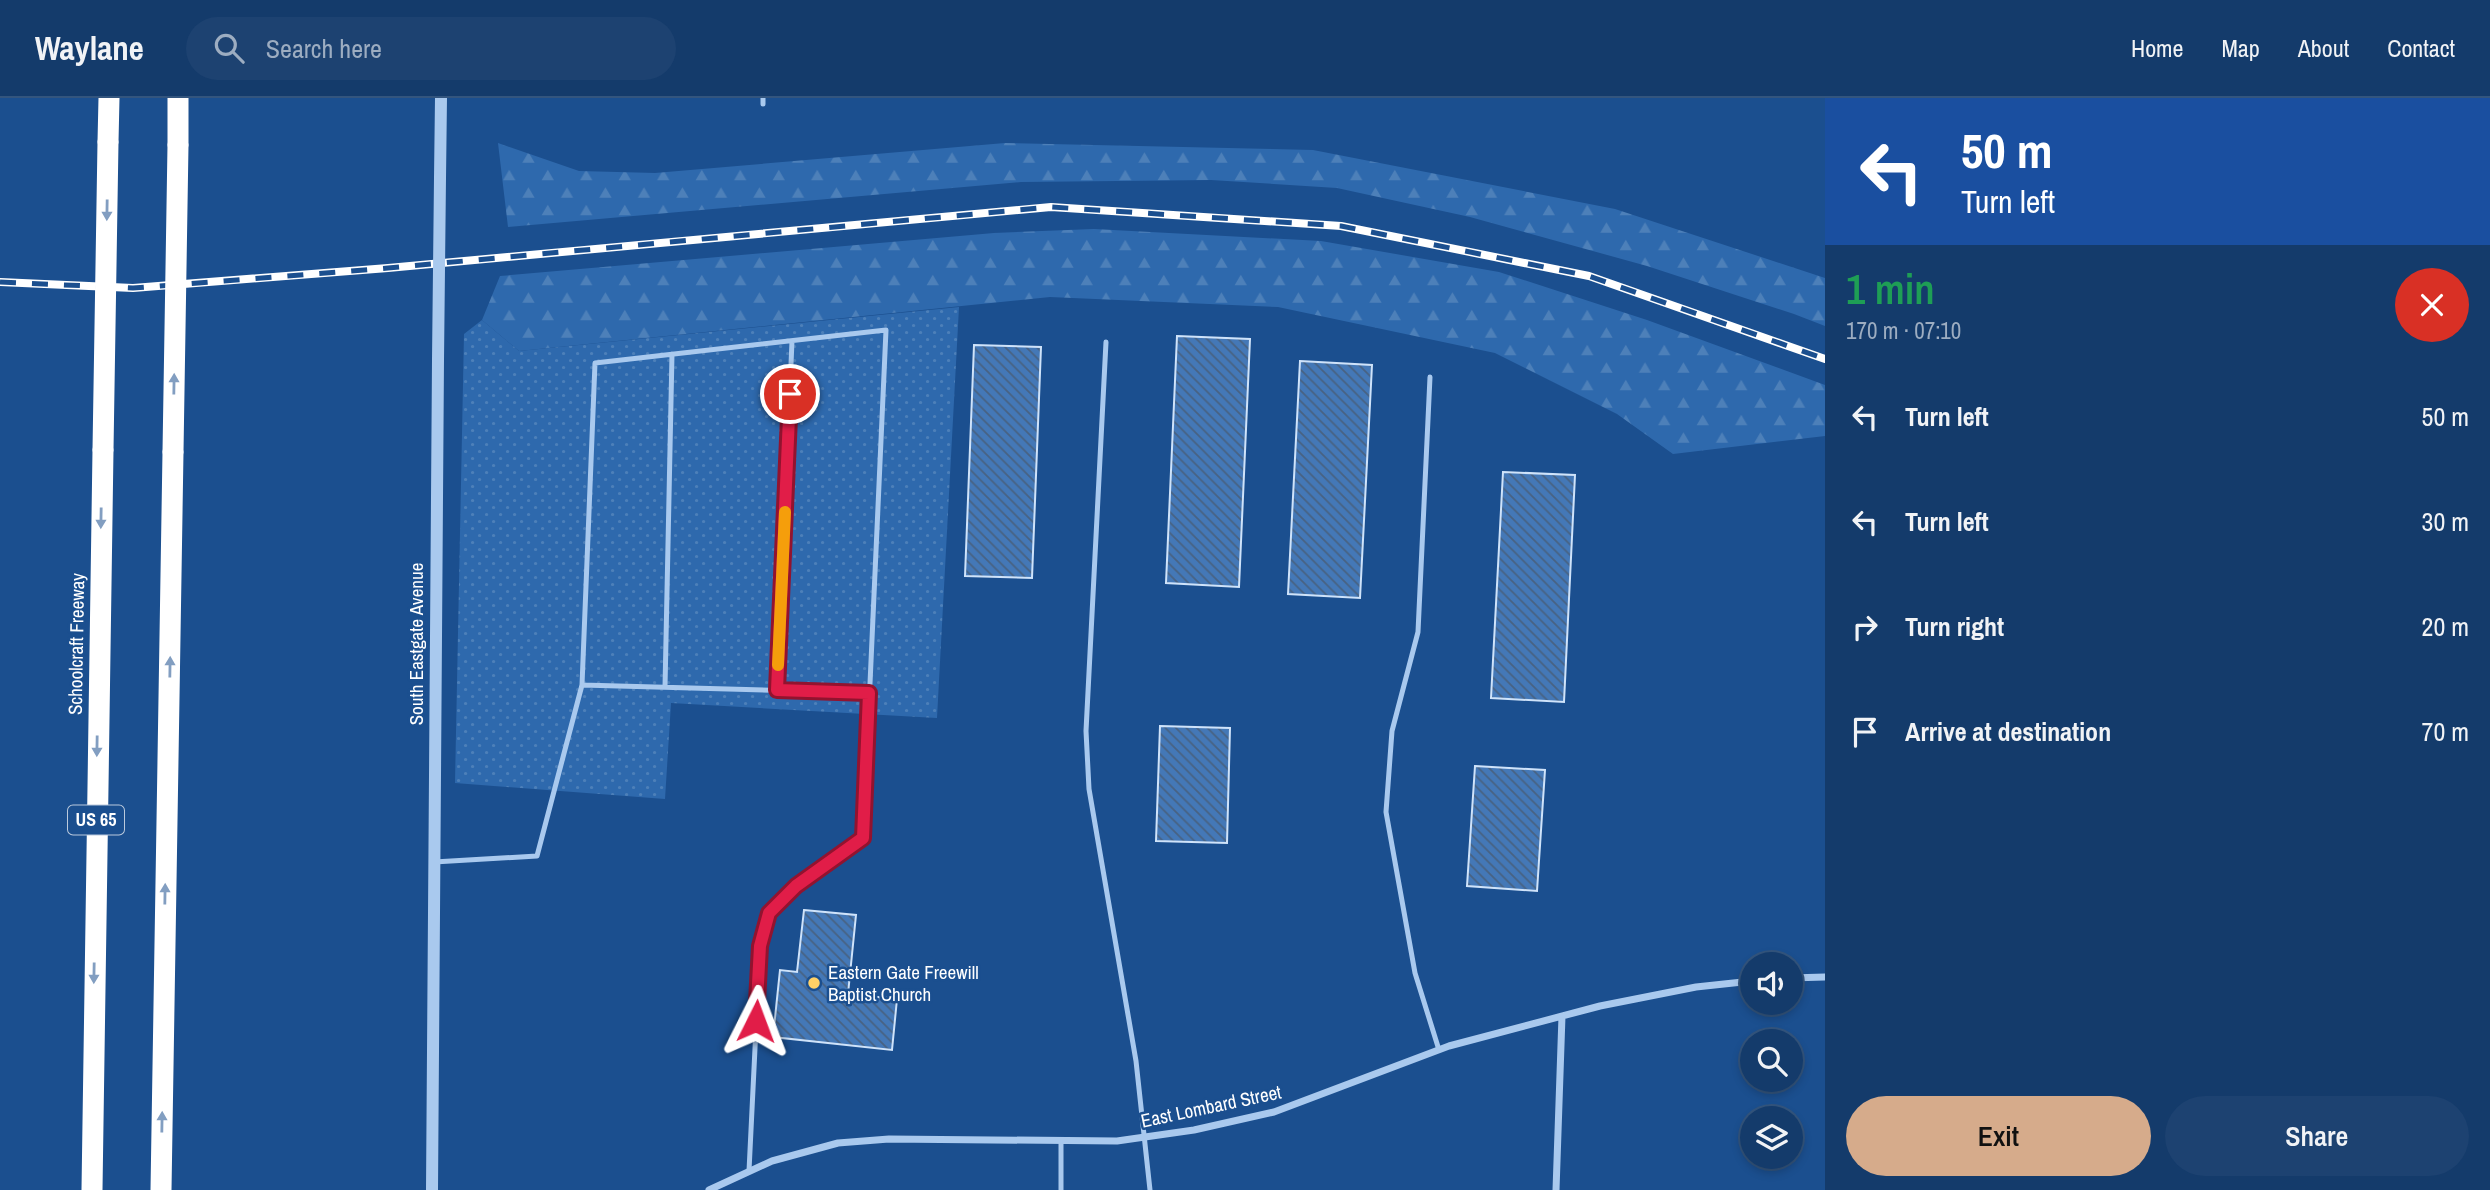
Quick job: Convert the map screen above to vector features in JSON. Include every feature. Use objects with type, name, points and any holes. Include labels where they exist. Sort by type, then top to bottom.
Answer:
[{"type":"highway","name":"Schoolcraft Freeway","points":[[92,1190],[109,98]]},
{"type":"highway","points":[[161,1190],[178,98]]},
{"type":"street","name":"South Eastgate Avenue","points":[[432,1190],[441,98]]},
{"type":"street","points":[[1803,978],[1825,977]]},
{"type":"street","name":"East Lombard Street","points":[[713,1189],[772,1161],[838,1143],[889,1139],[1117,1141],[1194,1130],[1275,1112],[1439,1050],[1562,1016],[1696,987],[1740,982]]},
{"type":"street","points":[[1556,1190],[1562,1016]]},
{"type":"lane","points":[[434,862],[537,856],[582,685],[595,363],[886,330],[863,838],[796,886],[769,913],[760,946],[749,1171]]},
{"type":"lane","points":[[777,690],[792,341]]},
{"type":"lane","points":[[1106,342],[1086,731],[1089,789],[1136,1061],[1150,1190]]},
{"type":"lane","points":[[665,687],[672,355]]},
{"type":"lane","points":[[1430,377],[1418,632],[1392,731],[1386,812],[1415,974],[1439,1050]]},
{"type":"lane","points":[[582,685],[869,693]]},
{"type":"lane","points":[[1061,1140],[1061,1190]]},
{"type":"green space","points":[[498,143],[579,171],[655,173],[1005,143],[1313,150],[1615,209],[1825,278],[1825,326],[1647,266],[1470,217],[1337,188],[1211,180],[1021,182],[508,227]]},
{"type":"green space","points":[[1094,229],[1321,241],[1499,272],[1647,320],[1825,385],[1825,436],[1673,454],[1617,414],[1495,353],[1278,307],[1050,297],[519,351],[482,320],[500,276],[994,233]]},
{"type":"green space","points":[[959,307],[937,718],[671,703],[665,799],[455,783],[464,334],[482,320],[519,351]]},
{"type":"building","points":[[1177,336],[1250,339],[1239,587],[1166,583]]},
{"type":"building","points":[[974,345],[1041,347],[1032,578],[965,576]]},
{"type":"building","points":[[1300,361],[1372,365],[1360,598],[1288,594]]},
{"type":"building","points":[[1503,472],[1575,475],[1564,702],[1491,698]]},
{"type":"building","points":[[1160,726],[1230,728],[1227,843],[1156,841]]},
{"type":"building","points":[[1475,766],[1545,770],[1537,891],[1467,886]]},
{"type":"building","name":"Eastern Gate Freewill Baptist Church","points":[[804,910],[856,915],[848,994],[897,999],[892,1050],[773,1037],[780,970],[797,972]]},
{"type":"railway","points":[[0,282],[133,288],[388,268],[1051,207],[1341,226],[1589,276],[1825,359]]},
{"type":"slow traffic","points":[[778,665],[785,512]]},
{"type":"place","name":"Eastern Gate Freewill Baptist Church","points":[[814,983]]},
{"type":"route","points":[[756,1021],[760,946],[769,913],[796,886],[863,838],[869,693],[777,690],[790,394]]}]
